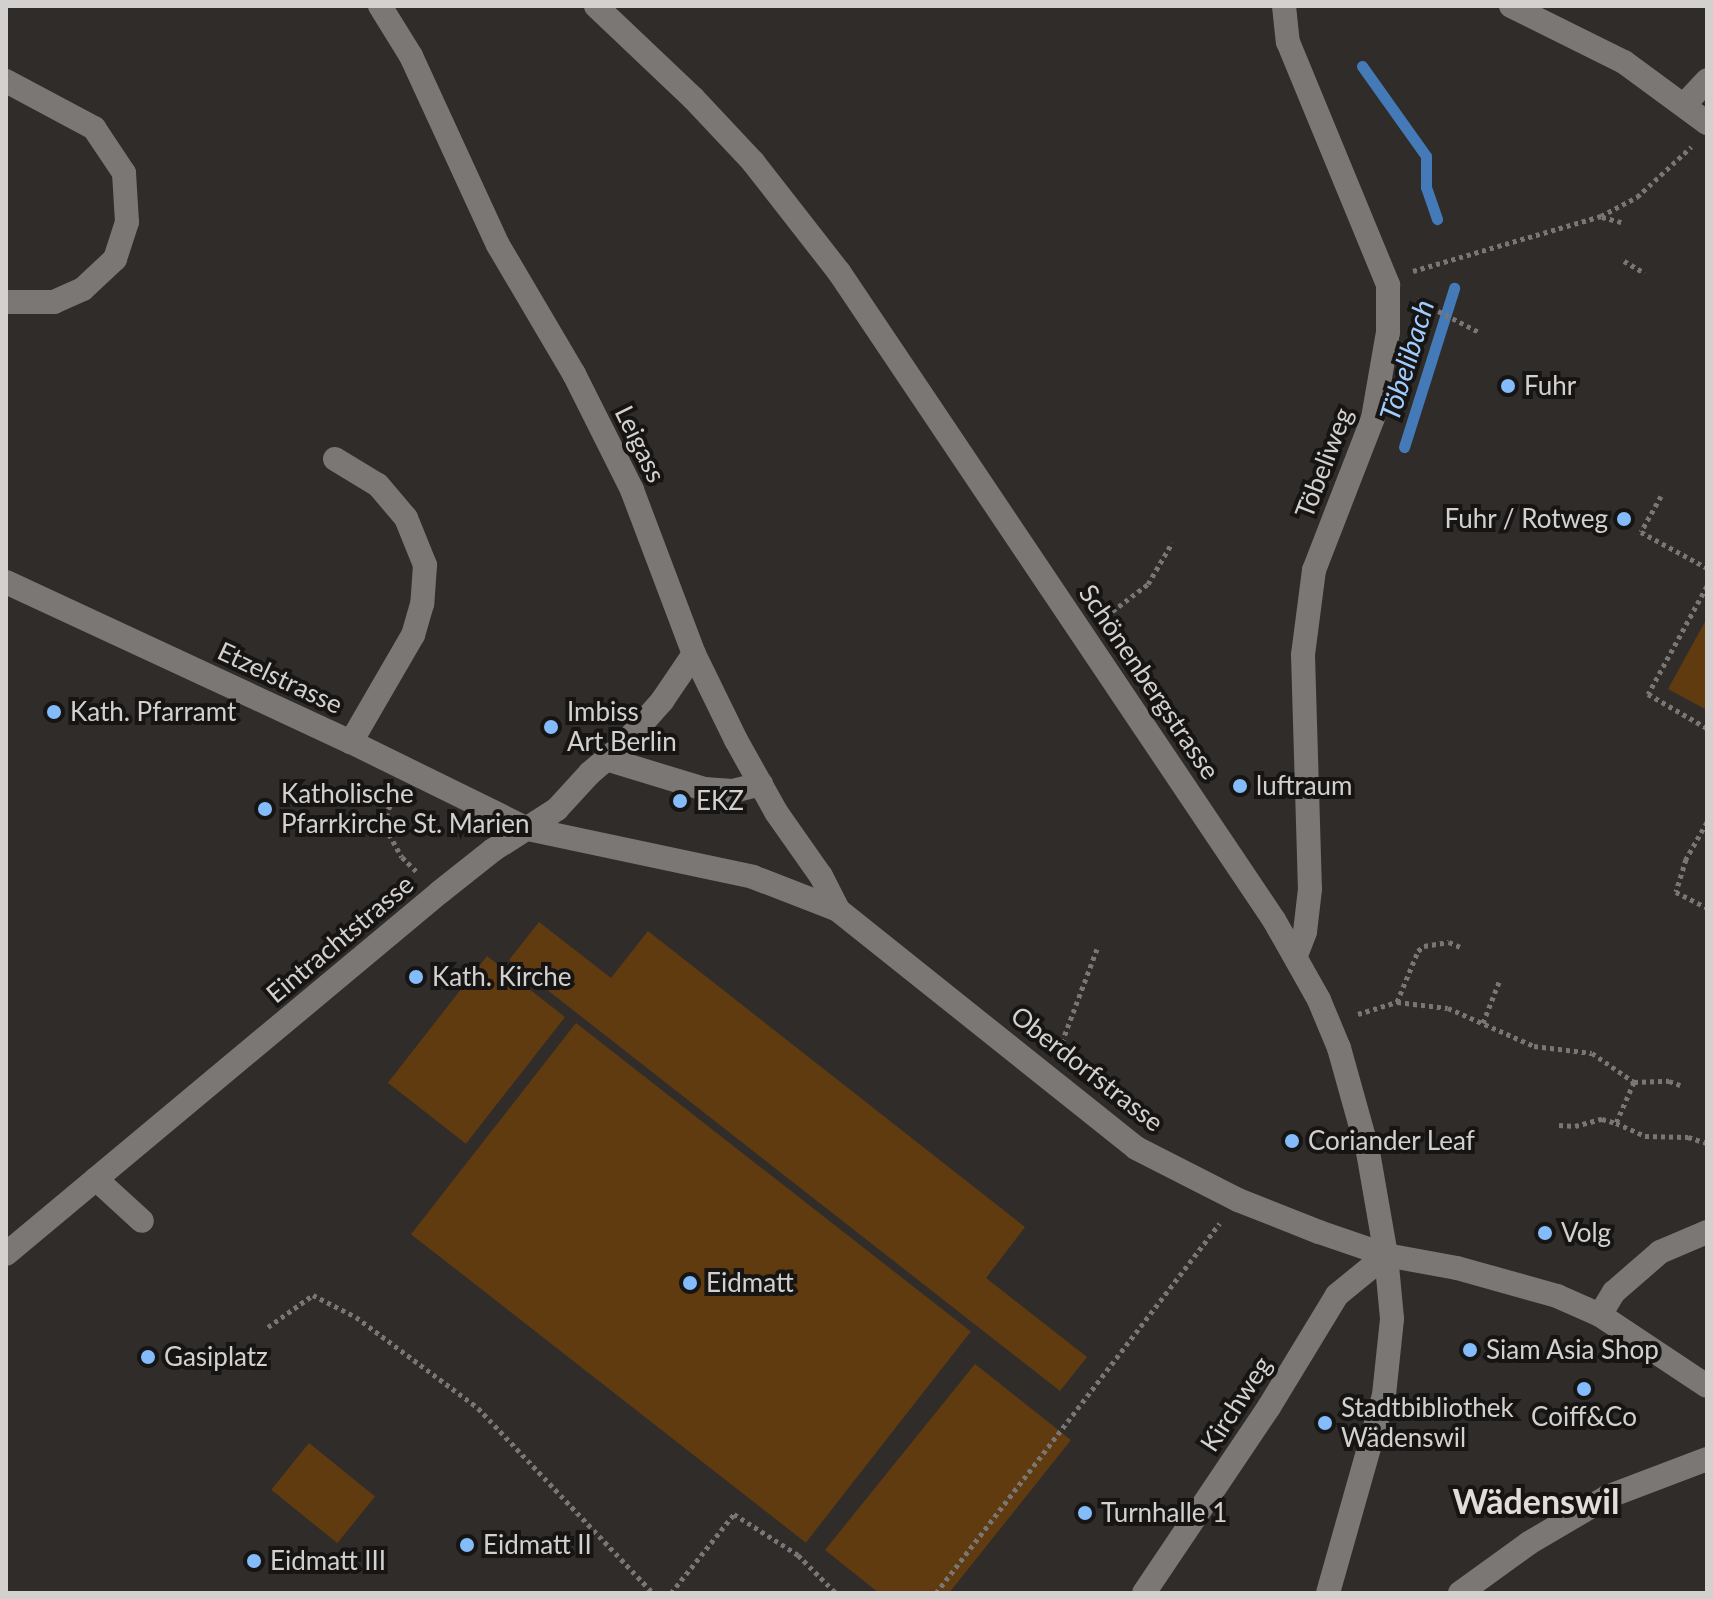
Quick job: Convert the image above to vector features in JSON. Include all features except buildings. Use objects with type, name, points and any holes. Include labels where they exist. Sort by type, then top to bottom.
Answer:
[{"type":"street","name":"Leigass","points":[[380,6],[411,56],[498,245],[574,374],[632,490],[694,654],[761,784],[796,844],[821,876],[838,910]]},
{"type":"street","name":"Schönenbergstrasse","points":[[596,6],[693,98],[753,162],[839,272],[1296,956],[1319,1000],[1353,1092],[1372,1170],[1386,1255],[1392,1319],[1384,1395],[1328,1593]]},
{"type":"street","name":"Töbeliweg","points":[[1284,6],[1288,42],[1388,285],[1388,332],[1373,418],[1314,570],[1303,655],[1310,889],[1305,932],[1296,956]]},
{"type":"street","points":[[1511,6],[1624,62],[1684,105],[1702,133]]},
{"type":"street","points":[[1684,105],[1707,80]]},
{"type":"street","points":[[6,81],[94,128],[124,173],[127,222],[115,259],[83,289],[54,302],[6,302]]},
{"type":"street","points":[[335,459],[378,485],[406,518],[425,565],[422,604],[413,635],[351,742]]},
{"type":"street","name":"Etzelstrasse","points":[[6,582],[351,742],[528,829]]},
{"type":"street","name":"Eintrachtstrasse","points":[[6,1254],[440,892],[493,850],[557,809],[662,701],[694,654]]},
{"type":"street","points":[[606,759],[704,789],[733,791],[761,784]]},
{"type":"street","name":"Oberdorfstrasse","points":[[528,829],[753,877],[838,910],[907,961],[1136,1148],[1238,1200],[1386,1255],[1457,1268],[1557,1296],[1600,1315],[1707,1386]]},
{"type":"street","points":[[96,1179],[142,1221]]},
{"type":"street","points":[[1600,1315],[1614,1292],[1660,1252],[1707,1232]]},
{"type":"street","name":"Kirchweg","points":[[1144,1593],[1269,1407],[1337,1295],[1386,1255]]},
{"type":"street","points":[[1460,1593],[1529,1543],[1607,1497],[1707,1459]]},
{"type":"path","points":[[1388,285],[1411,272],[1601,216],[1637,197],[1702,133]]},
{"type":"path","points":[[1601,216],[1621,222]]},
{"type":"path","points":[[1624,261],[1645,273]]},
{"type":"path","points":[[1388,285],[1479,332]]},
{"type":"path","points":[[1661,496],[1641,532],[1707,568]]},
{"type":"path","points":[[1102,619],[1148,584],[1172,543]]},
{"type":"path","points":[[1707,586],[1648,694],[1707,728]]},
{"type":"path","points":[[398,786],[387,813],[389,834],[402,857],[429,880]]},
{"type":"path","points":[[1707,822],[1686,859],[1676,892],[1707,908]]},
{"type":"path","points":[[1397,1002],[1418,951],[1424,946],[1449,942],[1460,947]]},
{"type":"path","points":[[1058,1051],[1097,949]]},
{"type":"path","points":[[1483,1023],[1499,982]]},
{"type":"path","points":[[1350,1016],[1397,1002],[1448,1008],[1534,1046],[1592,1053],[1634,1082],[1669,1081],[1680,1085]]},
{"type":"path","points":[[1616,1123],[1634,1082]]},
{"type":"path","points":[[1559,1125],[1575,1126],[1602,1119],[1645,1136],[1688,1137],[1707,1143]]},
{"type":"path","points":[[936,1593],[1238,1200]]},
{"type":"path","points":[[268,1327],[313,1295],[356,1317],[478,1408],[653,1593]]},
{"type":"path","points":[[671,1593],[734,1514],[798,1555],[836,1593]]},
{"type":"shaded area","points":[[1707,618],[1707,710],[1668,689]]},
{"type":"shaded area","points":[[539,922],[611,978],[648,931],[1025,1227],[986,1278],[1087,1357],[1060,1391],[509,960]]},
{"type":"shaded area","points":[[487,956],[565,1017],[466,1144],[388,1083]]},
{"type":"shaded area","name":"Eidmatt","points":[[576,1023],[971,1331],[806,1543],[411,1234]]},
{"type":"shaded area","points":[[975,1364],[1071,1440],[949,1593],[879,1593],[825,1550]]},
{"type":"shaded area","points":[[309,1443],[375,1496],[337,1543],[271,1490]]},
{"type":"waterway","name":"Töbelibach","points":[[1362,66],[1426,156],[1426,187],[1437,219]]},
{"type":"waterway","name":"Töbelibach","points":[[1404,447],[1454,288]]},
{"type":"place","name":"Fuhr","points":[[1508,386]]},
{"type":"place","name":"Fuhr / Rotweg","points":[[1624,519]]},
{"type":"place","name":"Kath. Pfarramt","points":[[54,712]]},
{"type":"place","name":"Imbiss Art Berlin","points":[[551,727]]},
{"type":"place","name":"luftraum","points":[[1240,786]]},
{"type":"place","name":"EKZ","points":[[680,801]]},
{"type":"place","name":"Katholische Pfarrkirche St. Marien","points":[[265,809]]},
{"type":"place","name":"Kath. Kirche","points":[[416,977]]},
{"type":"place","name":"Coriander Leaf","points":[[1292,1141]]},
{"type":"place","name":"Volg","points":[[1545,1233]]},
{"type":"place","name":"Eidmatt","points":[[690,1283]]},
{"type":"place","name":"Siam Asia Shop","points":[[1470,1350]]},
{"type":"place","name":"Gasiplatz","points":[[148,1357]]},
{"type":"place","name":"Coiff&Co","points":[[1584,1389]]},
{"type":"place","name":"Stadtbibliothek Wädenswil","points":[[1325,1423]]},
{"type":"place","name":"Turnhalle 1","points":[[1085,1513]]},
{"type":"place","name":"Eidmatt II","points":[[467,1545]]},
{"type":"place","name":"Eidmatt III","points":[[254,1561]]},
{"type":"district","name":"Wädenswil","points":[[1536,1501]]}]
